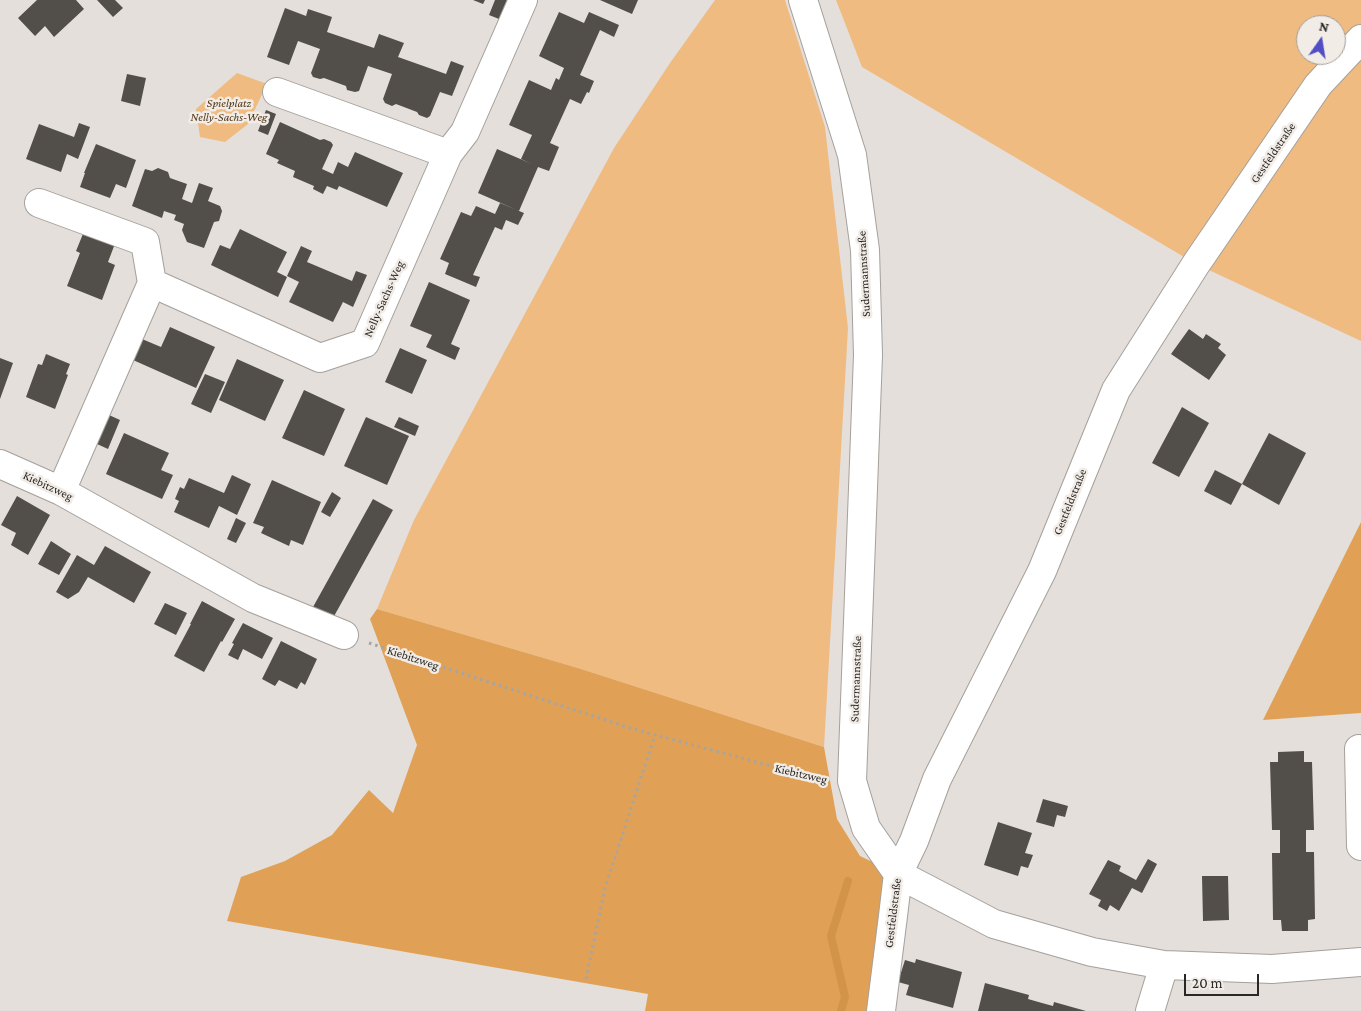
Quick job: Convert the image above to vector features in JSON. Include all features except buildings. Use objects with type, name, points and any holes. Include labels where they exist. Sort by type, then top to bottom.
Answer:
[{"type":"street","name":"Nelly-Sachs-Weg","points":[[152,283],[320,358],[365,343],[448,154],[465,132],[523,0]]},
{"type":"street","name":"Sudermannstraße","points":[[803,0],[852,155],[865,250],[868,355],[852,781],[866,828],[898,874],[994,924],[1092,952],[1164,965],[1272,969],[1361,962]]},
{"type":"street","name":"Gestfeldstraße","points":[[880,1011],[898,874],[914,840],[937,779],[1042,572],[1116,390],[1196,264],[1318,85],[1361,39]]},
{"type":"street","points":[[277,92],[448,154]]},
{"type":"street","points":[[39,203],[145,242],[152,283],[62,491]]},
{"type":"street","name":"Kiebitzweg","points":[[0,464],[62,491],[253,598],[344,636]]},
{"type":"street","points":[[1359,749],[1361,846]]},
{"type":"street","points":[[1150,1011],[1164,965]]},
{"type":"path","name":"Kiebitzweg","points":[[344,636],[655,735],[827,781],[852,781]]},
{"type":"path","points":[[586,979],[606,888],[655,735]]},
{"type":"green space","points":[[715,0],[785,0],[825,127],[848,328],[824,747],[578,668],[377,609],[414,520],[614,148],[670,63]]},
{"type":"green space","points":[[836,0],[1361,0],[1361,341],[1196,264],[862,67]]},
{"type":"green space","name":"Spielplatz Nelly-Sachs-Weg","points":[[237,73],[267,84],[248,124],[225,142],[200,137],[196,109]]},
{"type":"shaded area","points":[[1361,522],[1361,713],[1263,720]]},
{"type":"shaded area","points":[[377,609],[578,668],[824,747],[837,819],[860,856],[898,874],[878,1011],[645,1011],[648,994],[227,921],[241,877],[285,861],[332,835],[369,790],[393,813],[417,745],[370,619]]},
{"type":"waterway","points":[[841,1011],[845,997],[831,936],[848,881]]}]
